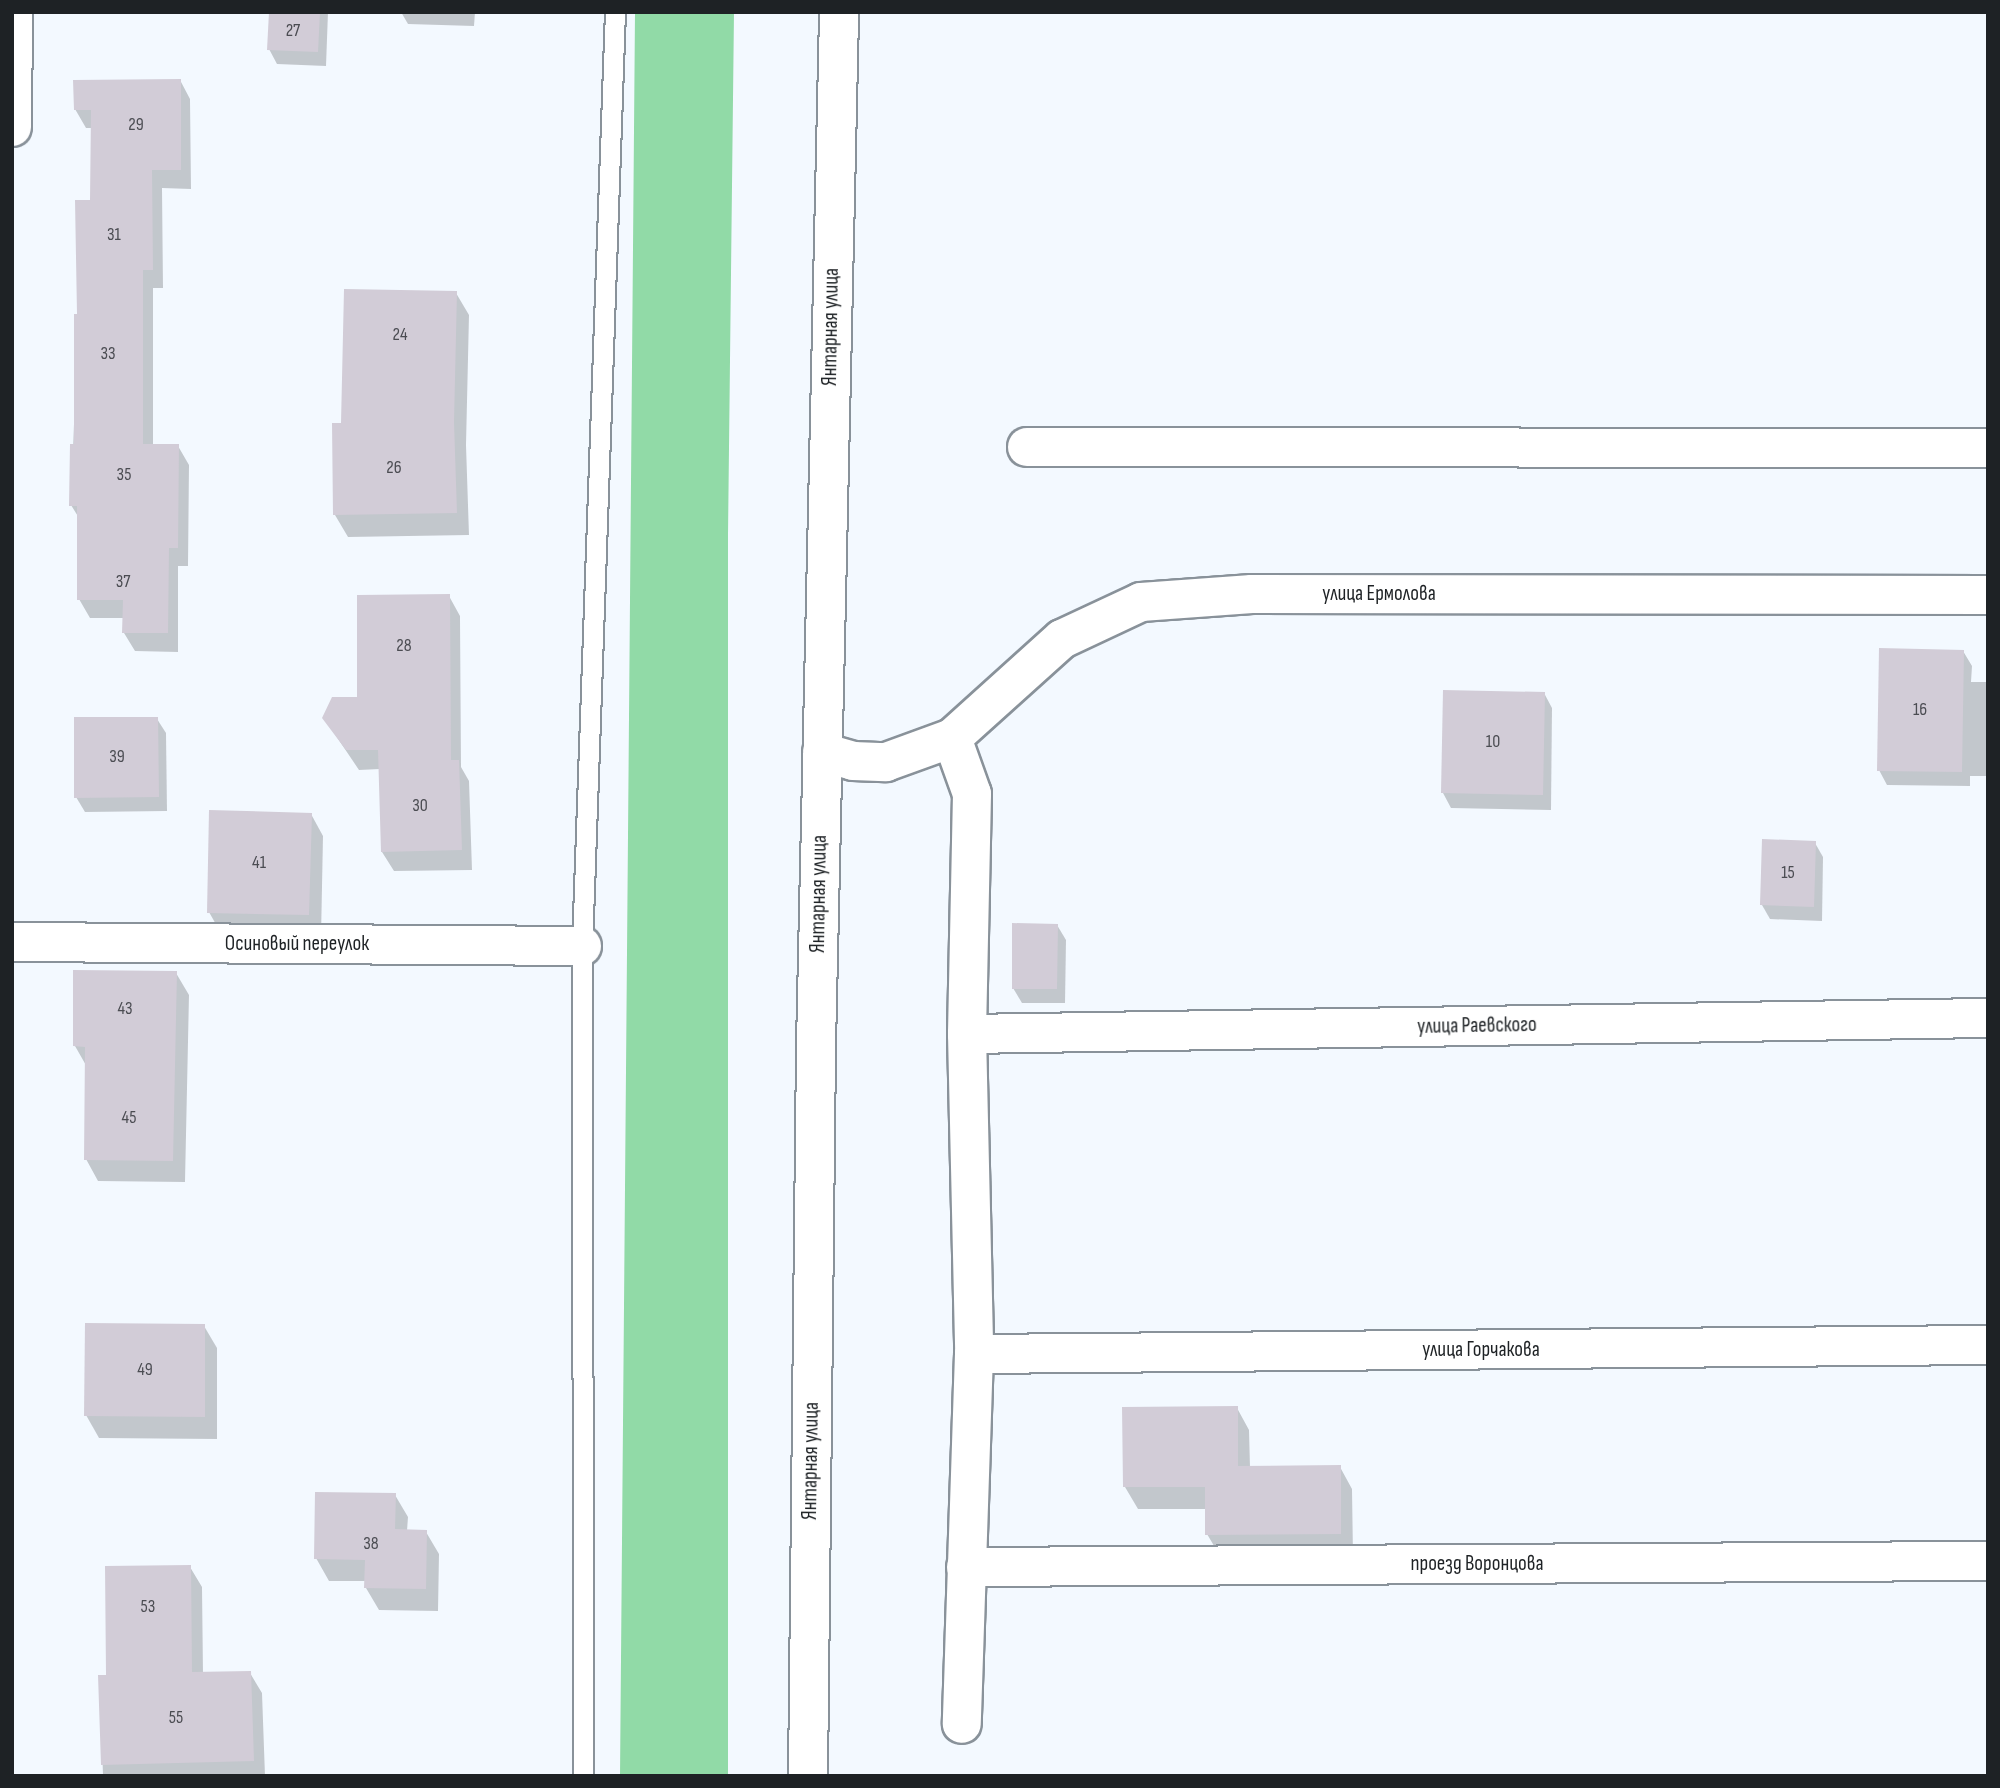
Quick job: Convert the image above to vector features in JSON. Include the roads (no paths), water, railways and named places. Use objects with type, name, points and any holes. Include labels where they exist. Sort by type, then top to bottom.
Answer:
[{"type":"street","points":[[12,127],[13,12]]},
{"type":"street","name":"Янтарная улица","points":[[808,1776],[821,752],[839,12]]},
{"type":"street","points":[[1027,447],[1988,448]]},
{"type":"street","name":"улица Ермолова","points":[[821,752],[853,761],[886,762],[952,738],[1062,639],[1141,602],[1252,594],[1988,595]]},
{"type":"street","points":[[952,738],[972,794],[967,1034],[974,1354],[962,1724]]},
{"type":"street","name":"Осиновый переулок","points":[[12,942],[582,946]]},
{"type":"street","name":"улица Раевского","points":[[967,1034],[1988,1018]]},
{"type":"street","name":"улица Горчакова","points":[[974,1354],[1988,1345]]},
{"type":"street","name":"проезд Воронцова","points":[[966,1567],[1988,1561]]},
{"type":"lane","points":[[583,1776],[582,946],[615,12]]}]
